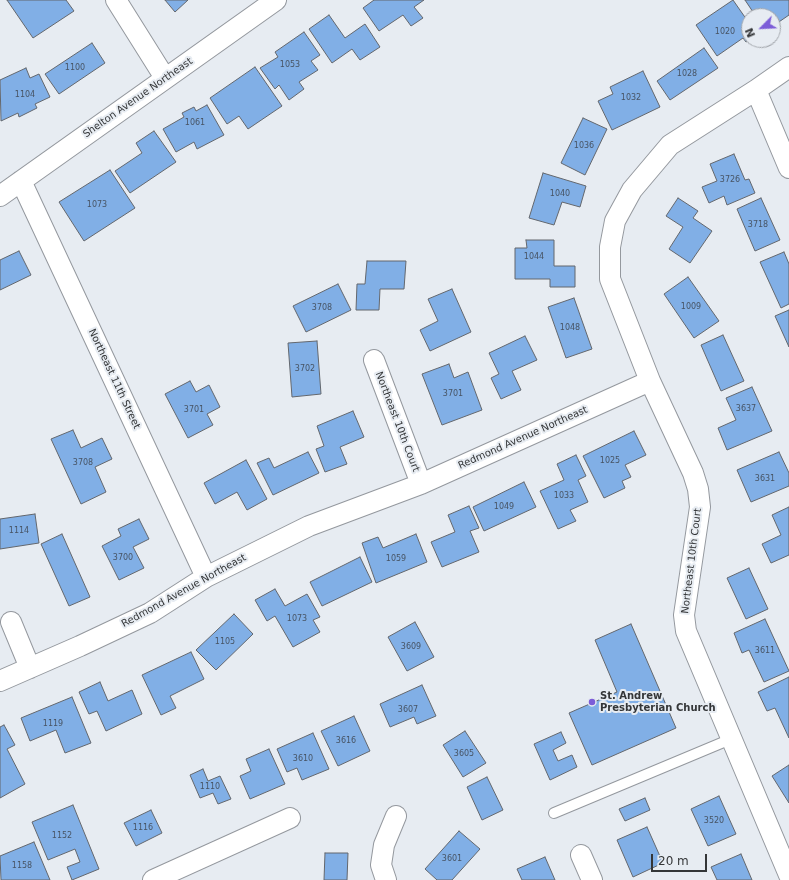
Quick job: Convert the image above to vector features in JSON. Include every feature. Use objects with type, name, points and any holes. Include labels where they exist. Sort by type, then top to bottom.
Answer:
[{"type":"street","points":[[116,0],[164,78]]},
{"type":"street","name":"Shelton Avenue Northeast","points":[[0,196],[164,78],[276,0]]},
{"type":"street","points":[[650,380],[610,279],[610,247],[616,221],[632,190],[670,145],[789,67]]},
{"type":"street","points":[[756,90],[789,168]]},
{"type":"street","name":"Northeast 11th Street","points":[[21,181],[206,577]]},
{"type":"street","name":"Northeast 10th Court","points":[[374,360],[421,484]]},
{"type":"street","name":"Redmond Avenue Northeast","points":[[0,681],[150,613],[206,577],[309,526],[421,484],[650,380]]},
{"type":"street","name":"Northeast 10th Court","points":[[650,380],[693,473],[698,488],[700,506],[684,615],[686,631],[731,739],[784,849],[789,875]]},
{"type":"street","points":[[11,622],[30,668]]},
{"type":"street","points":[[386,880],[382,865],[384,845],[396,816]]},
{"type":"street","points":[[153,880],[290,818]]},
{"type":"street","points":[[581,855],[592,880]]},
{"type":"lane","points":[[554,813],[731,739]]},
{"type":"building","points":[[7,0],[66,0],[74,11],[33,38]]},
{"type":"building","points":[[165,0],[188,0],[175,12]]},
{"type":"building","points":[[374,0],[424,0],[414,7],[423,18],[411,26],[403,15],[379,31],[363,8]]},
{"type":"building","points":[[733,0],[741,12],[741,39],[717,56],[696,25]]},
{"type":"building","points":[[745,0],[789,0],[789,15],[781,20],[781,8],[750,8]]},
{"type":"building","points":[[329,15],[345,38],[365,24],[380,47],[360,60],[352,49],[332,63],[309,29]]},
{"type":"building","points":[[304,32],[320,55],[311,61],[318,70],[299,82],[304,89],[289,100],[279,85],[275,89],[260,68],[278,57],[275,52]]},
{"type":"building","points":[[92,43],[105,63],[59,94],[45,74]]},
{"type":"building","points":[[704,48],[718,68],[670,100],[657,81]]},
{"type":"building","points":[[255,67],[282,106],[248,129],[239,116],[227,124],[210,98]]},
{"type":"building","points":[[26,68],[30,78],[39,74],[50,97],[35,104],[37,108],[19,117],[18,113],[1,121],[0,80]]},
{"type":"building","points":[[643,71],[660,107],[612,130],[598,101],[613,94],[610,87]]},
{"type":"building","points":[[207,105],[224,135],[197,149],[194,142],[176,152],[163,129],[184,117],[182,113],[194,107],[196,111]]},
{"type":"building","points":[[583,118],[607,129],[585,175],[561,163]]},
{"type":"building","points":[[154,131],[176,162],[130,193],[115,171],[142,153],[136,143]]},
{"type":"building","points":[[734,154],[745,180],[749,179],[755,193],[727,205],[724,196],[709,203],[702,187],[717,181],[710,164]]},
{"type":"building","points":[[110,170],[135,208],[84,241],[59,202]]},
{"type":"building","points":[[543,173],[586,186],[580,207],[562,202],[554,225],[529,218]]},
{"type":"building","points":[[678,198],[698,211],[693,218],[712,231],[690,263],[669,249],[683,227],[666,216]]},
{"type":"building","points":[[761,198],[780,240],[755,251],[737,209]]},
{"type":"building","points":[[526,240],[554,240],[554,266],[575,266],[575,287],[550,287],[550,279],[515,279],[515,248],[527,248]]},
{"type":"building","points":[[19,251],[31,275],[0,290],[0,260]]},
{"type":"building","points":[[784,252],[789,264],[789,304],[781,308],[760,262]]},
{"type":"building","points":[[367,261],[406,261],[404,289],[380,289],[379,310],[356,310],[357,284],[365,284]]},
{"type":"building","points":[[688,277],[719,321],[694,338],[664,294]]},
{"type":"building","points":[[338,284],[351,310],[306,332],[293,306]]},
{"type":"building","points":[[452,289],[471,332],[430,351],[420,330],[438,321],[428,299]]},
{"type":"building","points":[[574,298],[592,349],[566,358],[548,307]]},
{"type":"building","points":[[789,310],[789,347],[775,316]]},
{"type":"building","points":[[723,335],[744,381],[721,391],[701,345]]},
{"type":"building","points":[[525,336],[537,360],[512,371],[521,390],[501,399],[491,378],[499,374],[489,353]]},
{"type":"building","points":[[317,341],[321,394],[292,397],[288,343]]},
{"type":"building","points":[[449,364],[454,378],[468,372],[482,410],[442,425],[422,374]]},
{"type":"building","points":[[190,381],[196,392],[209,385],[220,407],[207,414],[213,425],[188,438],[165,394]]},
{"type":"building","points":[[752,387],[772,431],[727,450],[718,428],[736,420],[726,398]]},
{"type":"building","points":[[353,411],[364,437],[340,447],[347,464],[325,472],[316,449],[324,446],[317,426]]},
{"type":"building","points":[[73,430],[81,448],[102,438],[112,459],[95,467],[106,492],[81,504],[51,439]]},
{"type":"building","points":[[634,431],[646,455],[625,465],[631,477],[622,481],[625,488],[604,498],[583,456]]},
{"type":"building","points":[[308,452],[319,473],[273,495],[257,463],[269,458],[274,468]]},
{"type":"building","points":[[779,452],[789,473],[789,486],[751,502],[737,470]]},
{"type":"building","points":[[576,455],[586,476],[578,480],[588,502],[570,510],[576,521],[558,529],[540,491],[564,480],[557,464]]},
{"type":"building","points":[[246,460],[267,499],[247,510],[237,492],[215,504],[204,483]]},
{"type":"building","points":[[524,482],[536,507],[484,531],[473,507]]},
{"type":"building","points":[[469,506],[479,528],[470,531],[479,552],[442,567],[431,542],[455,532],[448,515]]},
{"type":"building","points":[[789,507],[789,555],[771,563],[762,544],[781,535],[772,515]]},
{"type":"building","points":[[35,514],[39,543],[0,549],[0,519]]},
{"type":"building","points":[[139,519],[149,539],[133,547],[144,568],[119,580],[102,546],[121,536],[118,529]]},
{"type":"building","points":[[62,534],[90,597],[69,606],[41,544]]},
{"type":"building","points":[[416,534],[427,562],[376,583],[362,543],[378,537],[383,548]]},
{"type":"building","points":[[360,557],[372,582],[322,606],[310,582]]},
{"type":"building","points":[[749,568],[768,609],[746,619],[727,578]]},
{"type":"building","points":[[275,589],[285,606],[307,594],[320,617],[313,620],[320,632],[293,647],[275,616],[267,621],[255,600]]},
{"type":"building","points":[[234,614],[253,634],[216,670],[196,650]]},
{"type":"building","points":[[765,619],[789,671],[764,682],[749,650],[742,653],[734,633]]},
{"type":"building","points":[[415,622],[434,657],[407,671],[388,637]]},
{"type":"building","points":[[631,624],[676,728],[592,765],[569,713],[617,692],[595,640]]},
{"type":"building","points":[[191,652],[204,679],[170,696],[176,708],[161,715],[142,675]]},
{"type":"building","points":[[789,677],[789,738],[775,708],[767,711],[758,692]]},
{"type":"building","points":[[100,682],[108,701],[132,690],[142,714],[106,731],[97,711],[89,714],[79,692]]},
{"type":"building","points":[[422,685],[436,716],[417,724],[414,717],[390,727],[380,704]]},
{"type":"building","points":[[72,697],[91,743],[65,753],[56,730],[30,741],[21,718]]},
{"type":"building","points":[[354,716],[370,751],[338,766],[321,731]]},
{"type":"building","points":[[4,725],[15,745],[7,749],[25,784],[0,798],[0,727]]},
{"type":"building","points":[[465,731],[486,763],[463,777],[443,745]]},
{"type":"building","points":[[561,732],[566,743],[553,750],[558,761],[572,755],[577,767],[550,780],[534,744]]},
{"type":"building","points":[[313,733],[329,769],[302,780],[297,768],[287,772],[277,749]]},
{"type":"building","points":[[269,749],[285,784],[250,799],[240,776],[251,771],[246,759]]},
{"type":"building","points":[[789,765],[789,803],[772,776]]},
{"type":"building","points":[[203,769],[208,781],[220,776],[231,799],[218,804],[213,793],[200,798],[190,775]]},
{"type":"building","points":[[487,777],[503,810],[482,820],[467,787]]},
{"type":"building","points":[[719,796],[736,834],[708,846],[691,809]]},
{"type":"building","points":[[645,798],[650,810],[625,821],[619,809]]},
{"type":"building","points":[[73,805],[99,869],[72,880],[67,867],[80,862],[75,849],[48,860],[32,822]]},
{"type":"building","points":[[151,810],[162,833],[136,846],[124,823]]},
{"type":"building","points":[[647,827],[663,863],[633,877],[617,840]]},
{"type":"building","points":[[459,831],[480,849],[452,880],[437,880],[425,869]]},
{"type":"building","points":[[34,842],[50,880],[1,880],[0,856]]},
{"type":"building","points":[[325,853],[348,853],[347,880],[324,880]]},
{"type":"building","points":[[741,854],[752,880],[717,880],[711,867]]},
{"type":"building","points":[[545,857],[555,880],[522,880],[517,869]]},
{"type":"place","name":"St. Andrew Presbyterian Church","points":[[592,702]]}]
